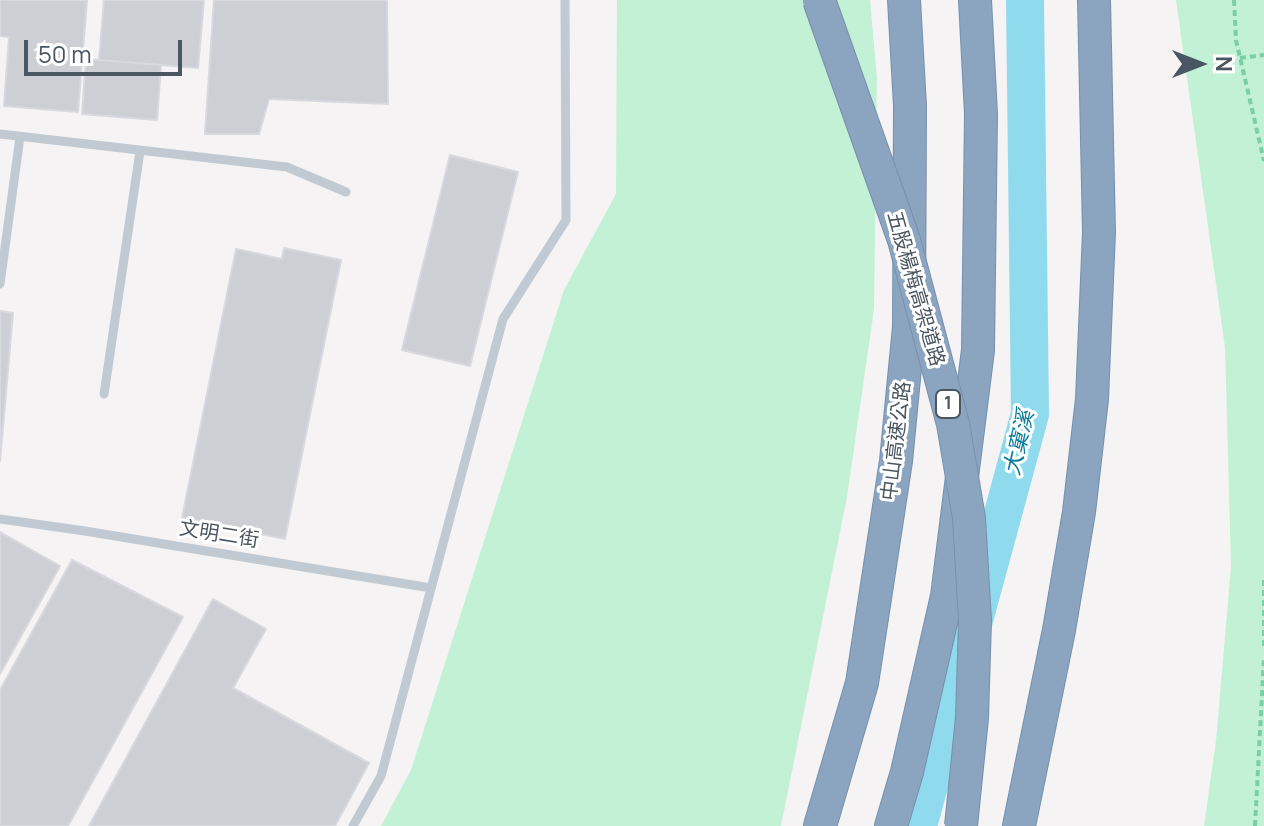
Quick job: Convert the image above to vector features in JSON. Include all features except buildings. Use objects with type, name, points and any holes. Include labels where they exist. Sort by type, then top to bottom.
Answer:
[{"type":"highway","name":"五股楊梅高架道路","points":[[819,0],[904,240],[955,437],[969,518],[975,620],[972,718],[961,826]]},
{"type":"highway","name":"中山高速公路","points":[[820,826],[862,683],[896,461],[908,342],[910,106],[904,0]]},
{"type":"highway","name":"1","points":[[891,826],[907,772],[947,596],[978,350],[981,114],[975,0]]},
{"type":"highway","points":[[1019,826],[1059,630],[1079,512],[1092,399],[1099,232],[1094,0]]},
{"type":"lane","points":[[353,826],[381,776],[503,319],[566,220],[565,0]]},
{"type":"lane","points":[[0,134],[287,167],[346,192]]},
{"type":"lane","points":[[0,284],[20,137]]},
{"type":"lane","points":[[104,394],[140,151]]},
{"type":"lane","name":"文明二街","points":[[0,519],[431,588]]},
{"type":"path","points":[[1234,0],[1236,40],[1264,161]]},
{"type":"path","points":[[1240,58],[1264,55]]},
{"type":"path","points":[[1264,580],[1264,650]]},
{"type":"path","points":[[1255,826],[1264,657]]},
{"type":"green space","points":[[617,0],[870,0],[877,78],[874,309],[847,497],[781,826],[381,826],[411,770],[564,290],[616,194]]},
{"type":"green space","points":[[1176,0],[1264,0],[1264,826],[1204,826],[1216,741],[1231,567],[1225,347]]},
{"type":"waterway","name":"大窠溪","points":[[918,826],[1030,414],[1025,0]]}]
